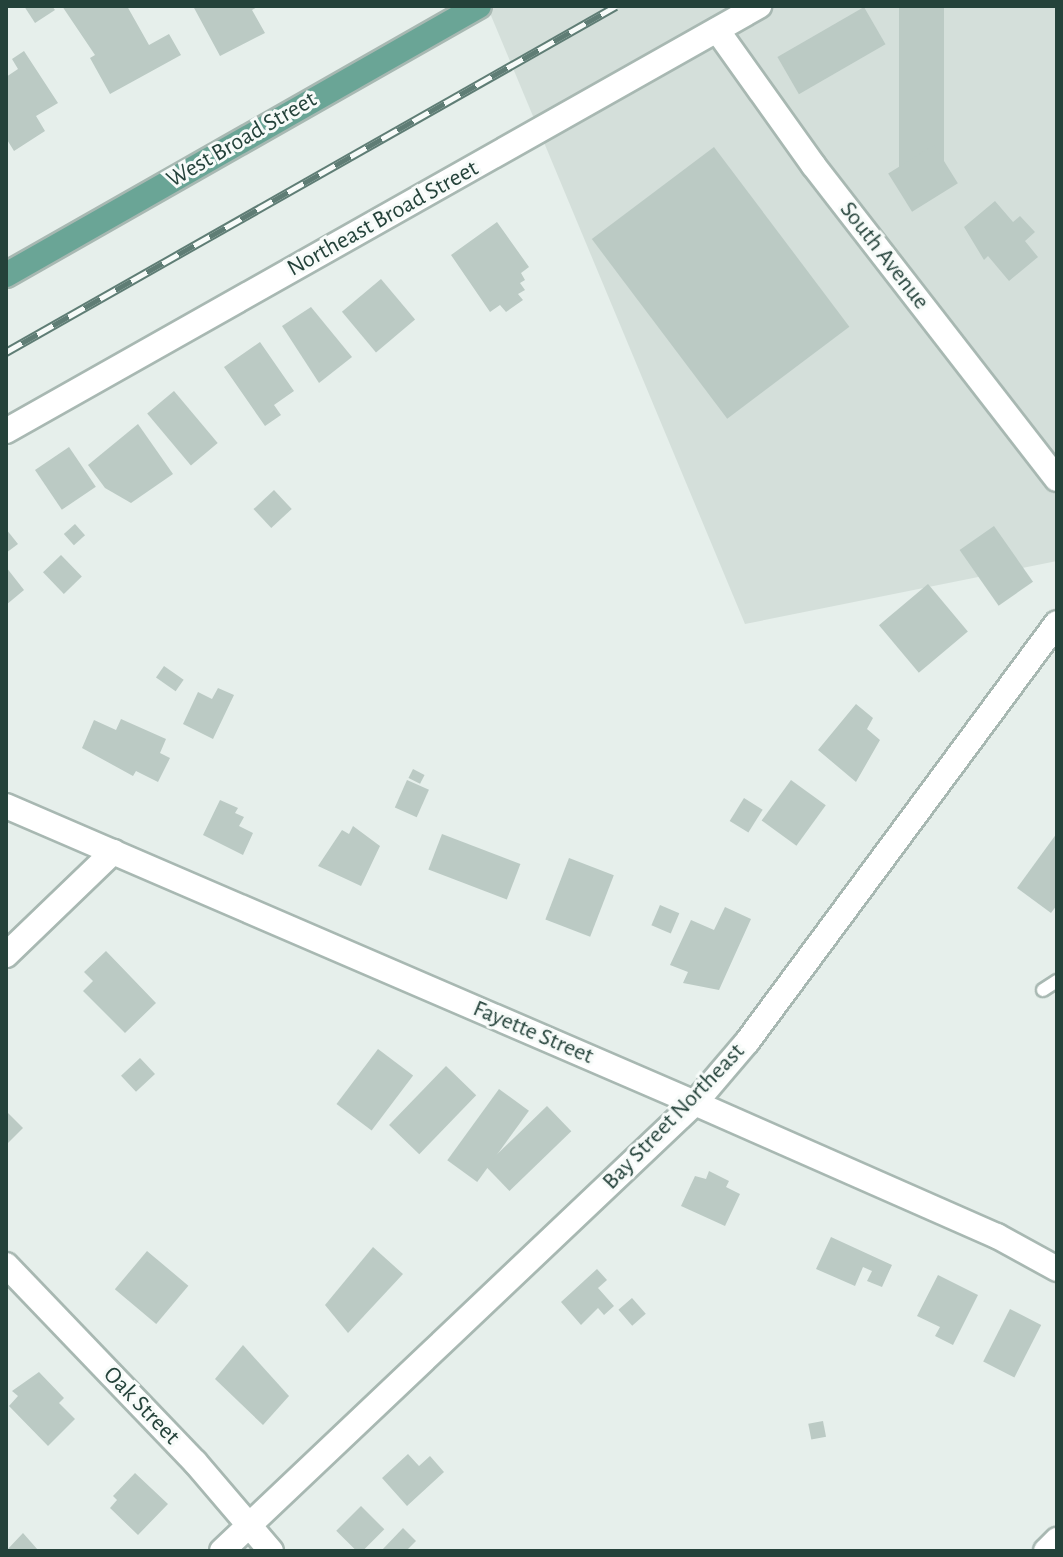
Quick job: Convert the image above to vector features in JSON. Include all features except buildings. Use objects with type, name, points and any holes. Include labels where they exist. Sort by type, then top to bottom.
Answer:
[{"type":"main road","name":"West Broad Street","points":[[6,275],[479,6]]},
{"type":"street","name":"Northeast Broad Street","points":[[6,431],[759,6]]},
{"type":"street","name":"South Avenue","points":[[717,30],[814,166],[1057,479]]},
{"type":"street","name":"Bay Street Northeast","points":[[222,1551],[695,1103],[747,1042],[1057,623]]},
{"type":"street","name":"Fayette Street","points":[[6,806],[997,1236],[1057,1269]]},
{"type":"street","points":[[6,955],[113,852]]},
{"type":"street","name":"Oak Street","points":[[6,1265],[195,1462],[271,1551]]},
{"type":"street","points":[[1046,1551],[1057,1540]]},
{"type":"lane","points":[[1043,990],[1057,981]]},
{"type":"shaded area","points":[[487,6],[1057,6],[1057,561],[745,624]]},
{"type":"railway","points":[[6,352],[616,6]]}]
